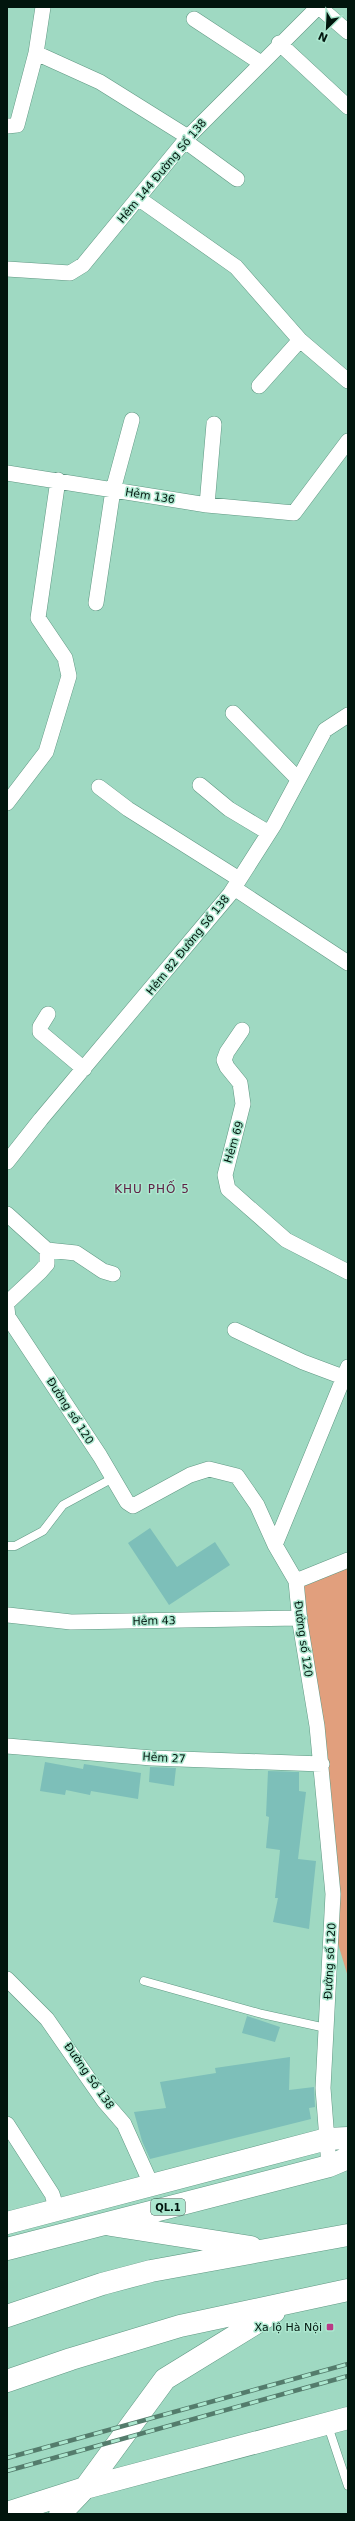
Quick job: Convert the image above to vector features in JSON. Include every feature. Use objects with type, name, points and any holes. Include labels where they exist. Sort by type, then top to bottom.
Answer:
[{"type":"highway","name":"QL.1","points":[[7,2224],[338,2139]]},
{"type":"highway","name":"QL.1","points":[[7,2249],[339,2162]]},
{"type":"highway","points":[[152,2186],[162,2209]]},
{"type":"highway","points":[[103,2224],[268,2250]]},
{"type":"highway","points":[[7,2316],[102,2284],[151,2271],[348,2235]]},
{"type":"highway","points":[[7,2382],[71,2359],[180,2326],[348,2290]]},
{"type":"highway","points":[[60,2514],[85,2488],[165,2379],[287,2304]]},
{"type":"highway","points":[[12,2512],[85,2488],[348,2418]]},
{"type":"street","points":[[7,126],[17,125],[36,53],[43,7]]},
{"type":"street","name":"Hẻm 144 Đường Số 138","points":[[7,269],[70,273],[83,266],[186,139],[279,43],[318,7],[348,32]]},
{"type":"street","points":[[194,19],[261,63]]},
{"type":"street","points":[[279,43],[348,107]]},
{"type":"street","points":[[36,53],[100,82],[186,139],[237,179]]},
{"type":"street","points":[[138,198],[236,267],[300,340],[347,378]]},
{"type":"street","points":[[259,386],[300,340]]},
{"type":"street","points":[[96,603],[113,490],[132,420]]},
{"type":"street","points":[[207,505],[214,424]]},
{"type":"street","name":"Hẻm 136","points":[[7,472],[207,505],[294,513],[348,441]]},
{"type":"street","points":[[7,803],[46,752],[69,676],[65,658],[38,618],[58,480]]},
{"type":"street","points":[[233,713],[298,778]]},
{"type":"street","name":"Hẻm 82 Đường Số 138","points":[[7,1162],[200,931],[236,884],[269,833],[325,730],[348,715]]},
{"type":"street","points":[[200,785],[229,809],[269,833]]},
{"type":"street","points":[[99,787],[348,963]]},
{"type":"street","points":[[48,1014],[40,1027],[40,1032],[84,1068]]},
{"type":"street","name":"Hẻm 69","points":[[242,1030],[227,1052],[224,1060],[227,1067],[240,1083],[243,1104],[224,1175],[228,1189],[286,1240],[348,1272]]},
{"type":"street","points":[[7,1214],[47,1250],[76,1253],[103,1271],[113,1274]]},
{"type":"street","points":[[7,1303],[47,1264],[47,1250]]},
{"type":"street","name":"Đường số 120","points":[[7,1308],[8,1317],[113,1478],[126,1502],[133,1506],[190,1475],[209,1470],[237,1476],[257,1505],[275,1546],[296,1581],[300,1618],[322,1764],[333,1894],[323,2088],[338,2139],[339,2162]]},
{"type":"street","points":[[235,1330],[272,1348],[346,1372],[275,1546]]},
{"type":"street","points":[[296,1581],[348,1560]]},
{"type":"street","name":"Hẻm 43","points":[[8,1615],[71,1622],[300,1618]]},
{"type":"street","name":"Hẻm 27","points":[[7,1746],[152,1758],[322,1764]]},
{"type":"street","name":"Đường Số 138","points":[[7,1979],[47,2019],[104,2100],[124,2124],[152,2186]]},
{"type":"street","points":[[7,2124],[52,2194],[57,2210]]},
{"type":"lane","points":[[7,1546],[15,1546],[43,1532],[57,1510],[63,1505],[113,1478]]},
{"type":"lane","points":[[144,1981],[262,2014],[326,2028]]},
{"type":"lane","points":[[327,2423],[348,2486]]},
{"type":"shaded area","points":[[348,1562],[348,1977],[333,1927],[301,1586]]},
{"type":"building","points":[[150,1528],[177,1567],[215,1542],[230,1565],[169,1605],[128,1543]]},
{"type":"building","points":[[45,1762],[83,1769],[84,1764],[141,1773],[138,1799],[91,1791],[90,1795],[66,1790],[65,1795],[40,1791]]},
{"type":"building","points":[[150,1767],[176,1768],[174,1786],[149,1782]]},
{"type":"building","points":[[268,1771],[299,1772],[299,1791],[306,1792],[298,1859],[316,1861],[309,1929],[273,1922],[278,1898],[275,1898],[280,1850],[266,1848],[269,1817],[266,1816]]},
{"type":"building","points":[[247,2016],[280,2027],[275,2042],[242,2033]]},
{"type":"building","points":[[290,2057],[289,2090],[314,2087],[315,2107],[309,2108],[311,2119],[150,2159],[142,2141],[134,2112],[166,2108],[160,2082],[216,2073],[215,2068]]},
{"type":"railway","points":[[7,2458],[348,2364]]},
{"type":"railway","points":[[7,2471],[348,2376]]},
{"type":"place","name":"Xa lộ Hà Nội","points":[[330,2327]]},
{"type":"district","name":"KHU PHỐ 5","points":[[152,1189]]}]
